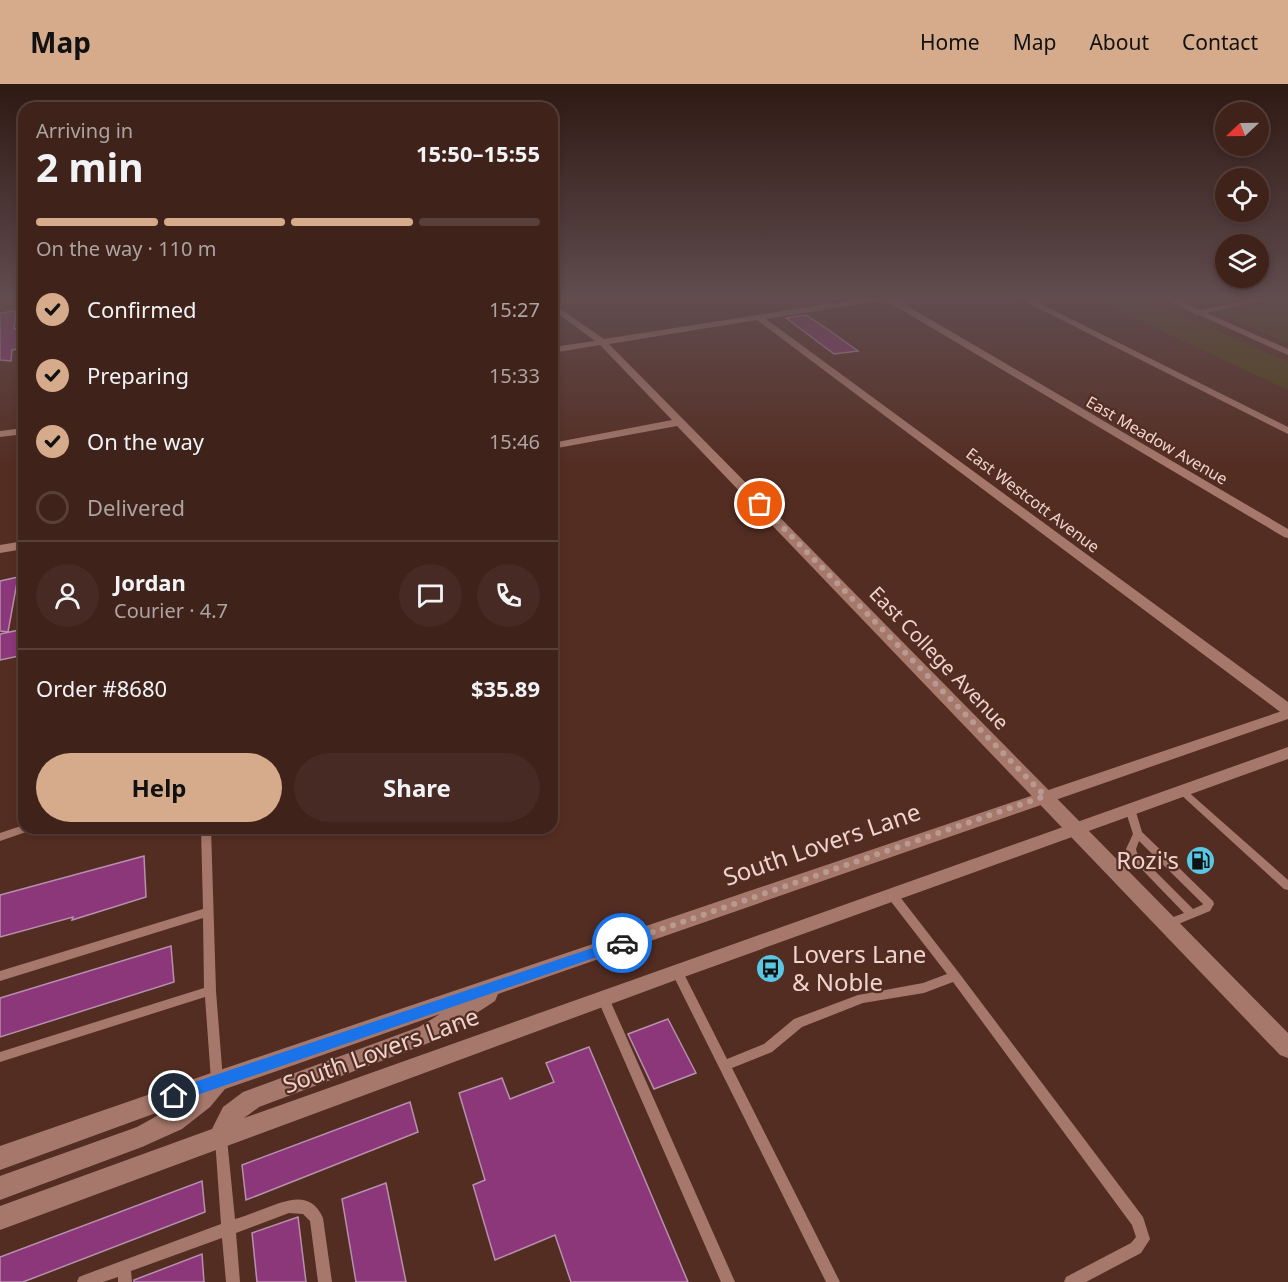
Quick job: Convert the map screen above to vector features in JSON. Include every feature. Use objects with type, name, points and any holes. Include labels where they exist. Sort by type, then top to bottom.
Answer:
[{"type":"street","name":"East College Avenue","points":[[614,354],[1288,1048]]},
{"type":"street","name":"East Westcott Avenue","points":[[807,354],[1288,712]]},
{"type":"street","name":"East Meadow Avenue","points":[[981,354],[1288,534]]},
{"type":"street","points":[[1134,354],[1288,431]]},
{"type":"street","points":[[558,445],[680,422]]},
{"type":"street","points":[[0,434],[18,432]]},
{"type":"street","points":[[0,549],[18,545]]},
{"type":"street","name":"South Lovers Lane","points":[[0,1158],[1288,712]]},
{"type":"street","name":"South Lovers Lane","points":[[0,1218],[677,971],[1288,753]]},
{"type":"street","points":[[220,1138],[230,1115],[251,1100],[426,1034],[509,982]]},
{"type":"street","points":[[0,1188],[162,1127],[192,1110],[218,1081]]},
{"type":"lane","points":[[1182,791],[1288,886]]},
{"type":"lane","points":[[1130,809],[1138,834],[1209,904],[1206,908],[1167,924]]},
{"type":"lane","points":[[0,837],[18,831]]},
{"type":"lane","points":[[206,834],[210,991],[218,1081]]},
{"type":"lane","points":[[1138,834],[1131,849],[1133,855],[1192,914]]},
{"type":"lane","points":[[892,896],[955,976],[1138,1222],[1143,1239],[1136,1248],[1071,1282]]},
{"type":"lane","points":[[0,976],[208,912]]},
{"type":"lane","points":[[677,971],[833,1282]]},
{"type":"lane","points":[[725,1065],[768,1048],[798,1023],[862,998],[924,988],[955,976]]},
{"type":"lane","points":[[0,1058],[210,991]]},
{"type":"lane","points":[[603,999],[728,1282]]},
{"type":"lane","points":[[220,1138],[233,1282]]},
{"type":"lane","points":[[84,1282],[289,1206],[306,1207],[316,1218],[325,1282]]},
{"type":"lane","points":[[124,1267],[125,1282]]},
{"type":"shaded area","points":[[1211,354],[1270,354],[1288,362],[1288,390]]},
{"type":"building","points":[[0,354],[12,354],[11,361],[0,360]]},
{"type":"building","points":[[18,577],[8,632],[0,631],[0,581]]},
{"type":"building","points":[[18,630],[18,656],[0,660],[0,634]]},
{"type":"building","points":[[144,856],[146,897],[72,920],[73,917],[0,937],[0,895]]},
{"type":"building","points":[[171,946],[174,982],[0,1037],[0,998]]},
{"type":"building","points":[[668,1019],[696,1073],[654,1089],[628,1034]]},
{"type":"building","points":[[589,1047],[688,1282],[571,1282],[555,1235],[495,1260],[473,1185],[485,1180],[459,1093],[502,1078],[510,1099],[554,1082],[546,1063]]},
{"type":"building","points":[[410,1102],[418,1132],[246,1200],[242,1165]]},
{"type":"building","points":[[202,1181],[205,1212],[23,1282],[0,1282],[0,1257]]},
{"type":"building","points":[[386,1183],[406,1282],[356,1282],[342,1199]]},
{"type":"building","points":[[298,1217],[306,1282],[257,1282],[252,1233]]},
{"type":"building","points":[[202,1254],[204,1282],[134,1282],[134,1280]]},
{"type":"way so far","points":[[622,943],[1045,796],[760,504]]},
{"type":"place","name":"Rozi's","points":[[1200,861]]},
{"type":"place","name":"Lovers Lane & Noble","points":[[771,969]]},
{"type":"route","points":[[174,1096],[622,943]]}]
